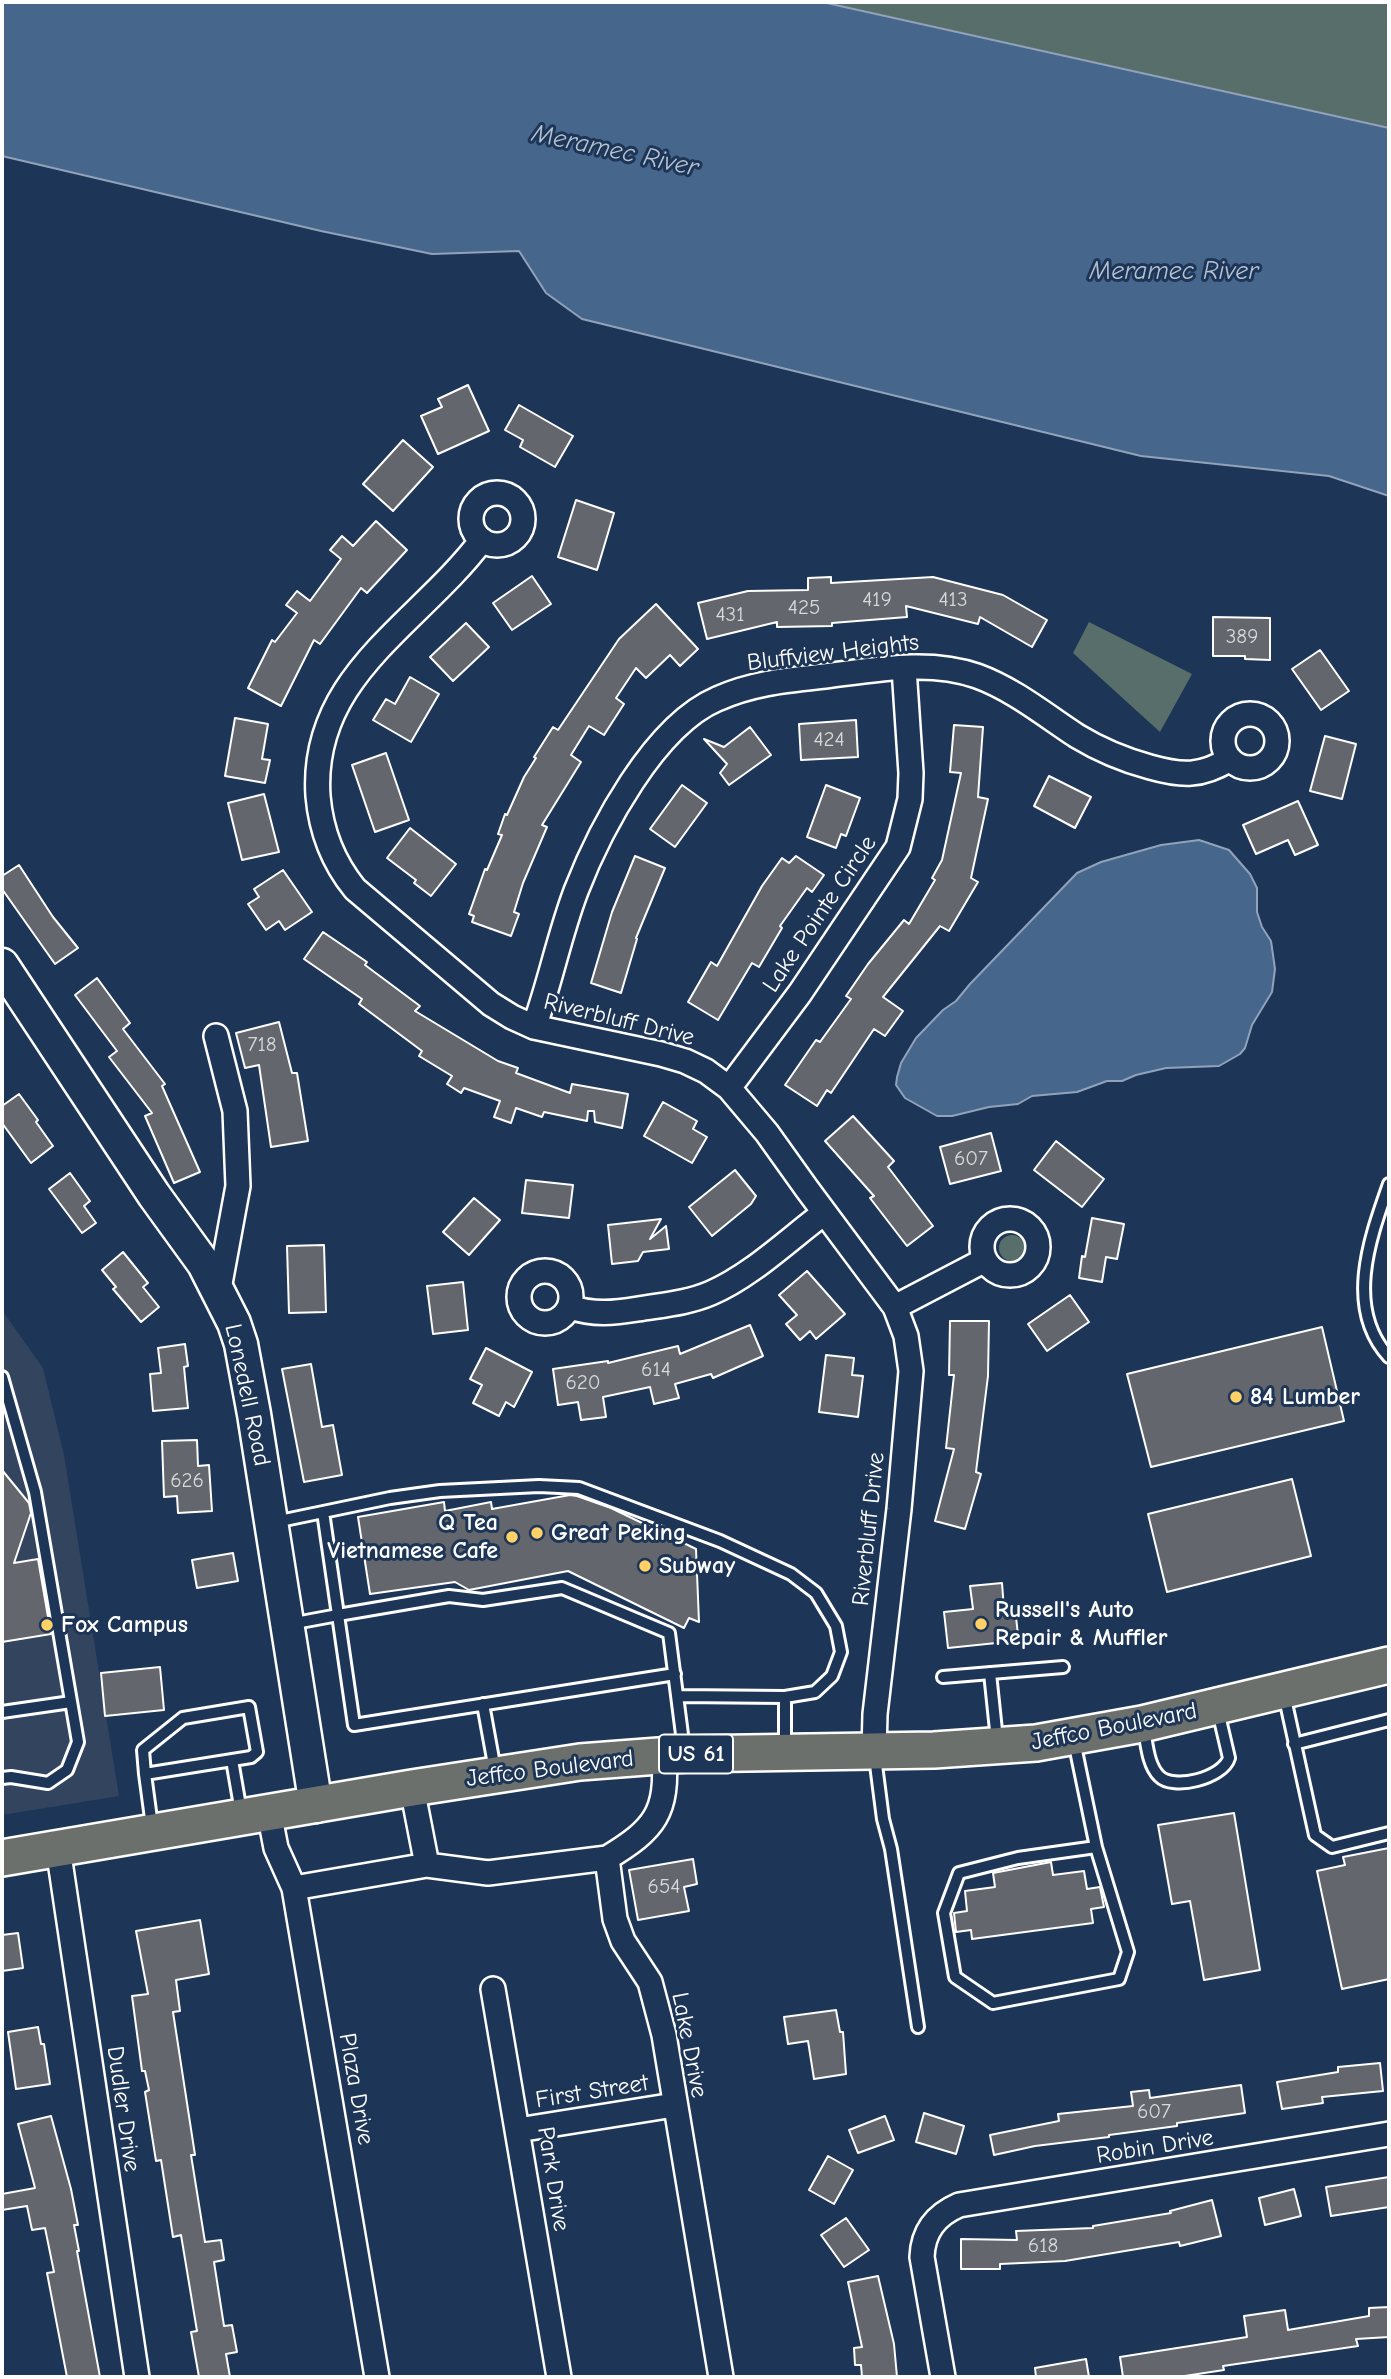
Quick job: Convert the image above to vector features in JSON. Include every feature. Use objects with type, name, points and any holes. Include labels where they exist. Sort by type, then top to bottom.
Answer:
[{"type":"main road","name":"Jeffco Boulevard","points":[[2,1858],[580,1762],[674,1755],[998,1747],[1073,1738],[1283,1692],[1389,1665]]},
{"type":"street","name":"Riverbluff Drive","points":[[482,540],[450,579],[370,658],[350,681],[336,705],[324,734],[319,760],[319,812],[331,850],[342,873],[355,889],[491,1004],[534,1027],[685,1061],[706,1071],[729,1088],[767,1133],[895,1307],[906,1336],[911,1371],[899,1509],[874,1714],[874,1752]]},
{"type":"street","name":"Bluffview Heights","points":[[534,1027],[547,992],[575,894],[593,851],[623,797],[672,731],[708,704],[744,688],[776,682],[929,667],[976,676],[1022,699],[1098,748],[1151,767],[1194,774],[1213,769],[1230,759]]},
{"type":"street","name":"Lake Pointe Circle","points":[[729,1088],[800,993],[898,846],[910,799],[911,773],[904,668]]},
{"type":"street","name":"Lonedell Road","points":[[2,965],[154,1195],[204,1264],[234,1323],[241,1344],[272,1522],[316,1805]]},
{"type":"street","points":[[216,1036],[235,1111],[237,1186],[219,1289]]},
{"type":"street","points":[[570,1307],[606,1314],[684,1302],[711,1293],[764,1259],[824,1213]]},
{"type":"street","points":[[895,1307],[985,1260]]},
{"type":"street","points":[[294,1888],[427,1864],[488,1873],[607,1857],[641,1835],[650,1825],[660,1808],[674,1755]]},
{"type":"street","points":[[412,1788],[427,1864]]},
{"type":"street","name":"Plaza Drive","points":[[256,1815],[276,1848],[294,1888],[377,2377]]},
{"type":"street","name":"Dudler Drive","points":[[58,1848],[137,2377]]},
{"type":"street","name":"Lake Drive","points":[[607,1857],[615,1919],[623,1941],[650,1982],[664,2035],[721,2377]]},
{"type":"street","name":"Park Drive","points":[[493,1989],[559,2377]]},
{"type":"street","name":"First Street","points":[[518,2130],[674,2105]]},
{"type":"street","name":"Robin Drive","points":[[943,2377],[922,2257],[925,2237],[934,2221],[942,2214],[959,2205],[1389,2134]]},
{"type":"lane","points":[[1389,1184],[1369,1244],[1364,1297],[1372,1331],[1389,1357]]},
{"type":"lane","points":[[2,1377],[35,1492],[78,1742],[67,1769],[48,1783],[11,1777],[2,1779]]},
{"type":"lane","points":[[272,1522],[390,1498],[440,1491],[539,1486],[579,1488],[720,1541],[791,1574],[816,1593],[836,1626],[841,1652],[832,1676],[814,1692],[785,1697],[678,1696]]},
{"type":"lane","points":[[323,1512],[354,1725],[675,1674]]},
{"type":"lane","points":[[288,1624],[449,1596],[483,1600],[562,1588],[669,1633],[678,1696],[674,1755]]},
{"type":"lane","points":[[943,1677],[1063,1667]]},
{"type":"lane","points":[[990,1673],[998,1747]]},
{"type":"lane","points":[[1283,1692],[1315,1835],[1332,1847],[1389,1833]]},
{"type":"lane","points":[[785,1697],[785,1752]]},
{"type":"lane","points":[[2,1712],[71,1702]]},
{"type":"lane","points":[[482,1704],[496,1774]]},
{"type":"lane","points":[[145,1774],[251,1757],[257,1752],[249,1707],[183,1718],[143,1750],[145,1774],[153,1833]]},
{"type":"lane","points":[[1142,1724],[1153,1769],[1166,1782],[1175,1784],[1214,1775],[1223,1769],[1229,1758],[1217,1707]]},
{"type":"lane","points":[[1294,1744],[1389,1720]]},
{"type":"lane","points":[[1073,1738],[1096,1847],[1128,1952],[1119,1979],[993,2003],[955,1977],[944,1913],[959,1873],[1018,1858],[1096,1847]]},
{"type":"lane","points":[[874,1752],[918,2027]]},
{"type":"lane","points":[[232,1760],[256,1815]]},
{"type":"shaded area","name":"Fox Campus","points":[[2,1310],[43,1368],[64,1455],[119,1796],[2,1815]]},
{"type":"green space","points":[[822,2],[1389,2],[1389,128]]},
{"type":"green space","points":[[1089,622],[1192,674],[1160,732],[1073,653]]},
{"type":"green space","points":[[1012,1235],[1022,1238],[1025,1248],[1022,1258],[1012,1261],[1002,1258],[999,1248],[1002,1238]]},
{"type":"water","name":"Meramec River","points":[[2,2],[822,2],[1389,128],[1389,496],[1329,476],[1141,456],[582,319],[546,293],[519,251],[432,254],[321,231],[2,156]]},
{"type":"water","points":[[1199,840],[1229,850],[1250,874],[1257,888],[1257,912],[1271,941],[1275,969],[1272,992],[1252,1025],[1245,1048],[1240,1054],[1219,1066],[1166,1068],[1122,1081],[1107,1081],[1077,1092],[1032,1096],[1018,1104],[989,1107],[952,1116],[937,1116],[905,1098],[896,1085],[897,1077],[901,1063],[916,1038],[943,1010],[956,1001],[1077,873],[1101,862],[1161,845]]},
{"type":"building","points":[[468,385],[489,431],[438,454],[421,416],[442,407],[438,399]]},
{"type":"building","points":[[519,405],[573,436],[555,467],[520,447],[523,440],[505,430]]},
{"type":"building","points":[[403,440],[433,467],[393,511],[363,484]]},
{"type":"building","points":[[576,500],[614,513],[597,570],[558,557]]},
{"type":"building","points":[[376,521],[407,550],[367,593],[361,588],[320,644],[314,640],[281,706],[248,688],[272,640],[275,642],[297,613],[286,605],[297,591],[310,601],[341,559],[330,550],[342,536],[353,546]]},
{"type":"building","points":[[532,576],[551,604],[512,630],[493,603]]},
{"type":"building","points":[[831,577],[831,583],[933,577],[1003,595],[1047,620],[1032,647],[980,617],[978,624],[906,606],[907,617],[832,623],[832,626],[777,627],[777,622],[707,639],[698,603],[748,591],[808,590],[808,578]]},
{"type":"building","points":[[656,604],[698,649],[680,666],[670,655],[646,678],[636,668],[616,698],[624,704],[604,735],[589,726],[571,755],[581,762],[542,825],[547,827],[523,883],[514,912],[519,914],[511,936],[472,922],[474,916],[469,914],[485,869],[487,870],[502,835],[498,834],[505,814],[507,815],[536,758],[534,757],[553,727],[558,730],[619,639]]},
{"type":"building","points":[[1213,617],[1270,618],[1270,660],[1245,659],[1245,656],[1213,656]]},
{"type":"building","points":[[466,623],[489,647],[453,681],[430,657]]},
{"type":"building","points":[[1320,650],[1349,691],[1321,710],[1292,669]]},
{"type":"building","points":[[410,677],[439,694],[411,742],[373,720],[386,699],[395,704]]},
{"type":"building","points":[[235,718],[268,724],[262,759],[270,760],[265,783],[225,776]]},
{"type":"building","points":[[856,720],[858,757],[801,760],[799,724]]},
{"type":"building","points":[[954,725],[983,727],[978,797],[988,799],[971,878],[978,882],[949,931],[940,926],[883,997],[903,1011],[885,1036],[874,1029],[831,1093],[827,1090],[817,1106],[785,1085],[816,1040],[820,1042],[851,999],[846,996],[868,964],[904,920],[909,924],[935,880],[932,878],[942,860],[961,773],[950,772]]},
{"type":"building","points":[[750,727],[771,755],[729,785],[720,773],[727,764],[704,739],[724,747]]},
{"type":"building","points":[[1325,736],[1356,744],[1342,799],[1310,791]]},
{"type":"building","points":[[386,753],[409,820],[375,832],[352,765]]},
{"type":"building","points":[[1049,776],[1091,797],[1075,828],[1034,806]]},
{"type":"building","points":[[682,785],[707,803],[675,847],[650,829]]},
{"type":"building","points":[[826,785],[860,798],[846,836],[841,834],[836,848],[807,837]]},
{"type":"building","points":[[264,794],[279,852],[242,860],[228,803]]},
{"type":"building","points":[[1298,801],[1318,845],[1295,855],[1288,840],[1256,854],[1243,825]]},
{"type":"building","points":[[410,828],[456,864],[431,896],[414,883],[416,880],[387,858]]},
{"type":"building","points":[[635,856],[665,868],[636,938],[621,993],[591,983],[612,912]]},
{"type":"building","points":[[796,856],[824,875],[812,892],[807,888],[780,926],[782,928],[759,967],[752,963],[718,1020],[688,1002],[711,962],[717,966],[762,886],[782,858],[789,863]]},
{"type":"building","points":[[19,865],[53,917],[78,948],[55,964],[2,889],[2,876]]},
{"type":"building","points":[[283,870],[312,912],[285,930],[279,921],[266,930],[248,904],[259,897],[254,889]]},
{"type":"building","points":[[323,932],[367,962],[365,965],[420,1006],[415,1011],[498,1061],[518,1068],[516,1073],[570,1093],[572,1084],[628,1094],[622,1128],[595,1122],[594,1111],[588,1111],[587,1121],[544,1112],[542,1117],[516,1108],[511,1123],[494,1117],[500,1101],[464,1088],[461,1093],[447,1084],[452,1076],[419,1056],[422,1051],[359,1004],[362,999],[304,959]]},
{"type":"building","points":[[97,978],[130,1023],[123,1029],[165,1084],[162,1086],[200,1172],[174,1183],[145,1116],[152,1113],[109,1057],[117,1051],[75,995]]},
{"type":"building","points":[[279,1022],[292,1073],[297,1073],[308,1141],[271,1147],[259,1065],[245,1068],[236,1033]]},
{"type":"building","points":[[19,1094],[53,1146],[31,1163],[2,1123],[2,1106]]},
{"type":"building","points":[[663,1102],[697,1121],[693,1129],[707,1137],[692,1163],[644,1136]]},
{"type":"building","points":[[853,1116],[894,1161],[888,1167],[933,1226],[907,1246],[870,1198],[874,1196],[825,1141]]},
{"type":"building","points":[[991,1133],[1001,1171],[950,1184],[940,1147]]},
{"type":"building","points":[[1056,1141],[1104,1179],[1082,1207],[1034,1170]]},
{"type":"building","points":[[735,1170],[756,1196],[751,1204],[712,1236],[689,1207]]},
{"type":"building","points":[[70,1173],[90,1201],[84,1206],[96,1223],[82,1233],[49,1189]]},
{"type":"building","points":[[526,1180],[573,1185],[569,1218],[522,1213]]},
{"type":"building","points":[[474,1198],[500,1220],[469,1255],[443,1232]]},
{"type":"building","points":[[1092,1218],[1124,1224],[1117,1259],[1106,1257],[1102,1282],[1079,1278]]},
{"type":"building","points":[[661,1219],[650,1239],[666,1226],[669,1249],[643,1252],[638,1261],[612,1264],[608,1225]]},
{"type":"building","points":[[324,1245],[326,1312],[289,1313],[287,1246]]},
{"type":"building","points":[[123,1252],[148,1283],[143,1287],[159,1307],[141,1322],[113,1289],[116,1287],[102,1270]]},
{"type":"building","points":[[807,1271],[845,1314],[816,1339],[810,1331],[800,1340],[786,1324],[797,1315],[779,1295]]},
{"type":"building","points":[[463,1282],[468,1330],[433,1334],[427,1286]]},
{"type":"building","points":[[1070,1295],[1089,1322],[1047,1351],[1028,1324]]},
{"type":"building","points":[[950,1321],[989,1321],[988,1376],[976,1472],[981,1474],[965,1529],[935,1521],[954,1449],[946,1448],[954,1375],[949,1375]]},
{"type":"building","points":[[750,1325],[763,1356],[713,1378],[711,1374],[675,1384],[679,1398],[654,1404],[650,1387],[603,1397],[606,1417],[581,1420],[578,1402],[558,1405],[553,1369],[608,1363],[678,1346],[680,1354]]},
{"type":"building","name":"84 Lumber","points":[[1322,1327],[1344,1421],[1151,1467],[1127,1374]]},
{"type":"building","points":[[185,1344],[188,1408],[153,1411],[150,1374],[161,1373],[158,1348]]},
{"type":"building","points":[[486,1348],[532,1372],[514,1407],[506,1402],[499,1416],[473,1403],[482,1385],[470,1379]]},
{"type":"building","points":[[826,1355],[854,1358],[852,1375],[863,1376],[858,1417],[819,1412]]},
{"type":"building","points":[[311,1364],[322,1427],[333,1425],[342,1475],[304,1482],[282,1369]]},
{"type":"building","points":[[197,1440],[198,1466],[209,1465],[212,1511],[178,1513],[177,1496],[164,1497],[162,1441]]},
{"type":"building","points":[[2,1470],[29,1503],[31,1513],[14,1563],[38,1559],[51,1634],[2,1642]]},
{"type":"building","points":[[1292,1479],[1311,1556],[1167,1592],[1148,1514]]},
{"type":"building","points":[[570,1495],[611,1508],[696,1549],[699,1622],[689,1618],[684,1628],[568,1571],[469,1590],[455,1582],[370,1594],[358,1517],[444,1502],[445,1511],[491,1502],[492,1509]]},
{"type":"building","points":[[233,1553],[238,1581],[197,1588],[192,1560]]},
{"type":"building","name":"Russell's Auto Repair & Muffler","points":[[1002,1583],[1004,1609],[1015,1608],[1018,1635],[1006,1636],[1006,1642],[948,1648],[944,1612],[973,1609],[970,1586]]},
{"type":"building","points":[[160,1667],[164,1710],[105,1716],[101,1673]]},
{"type":"building","points":[[1234,1813],[1260,1970],[1204,1980],[1190,1901],[1172,1904],[1158,1825]]},
{"type":"building","points":[[1389,1848],[1389,1979],[1342,1989],[1317,1871],[1345,1865],[1343,1857]]},
{"type":"building","points":[[693,1859],[697,1884],[684,1887],[689,1911],[638,1920],[629,1870]]},
{"type":"building","points":[[1051,1862],[1053,1875],[1084,1871],[1087,1889],[1100,1887],[1104,1907],[1091,1909],[1093,1923],[972,1939],[971,1930],[956,1932],[954,1913],[967,1911],[965,1891],[995,1887],[993,1873]]},
{"type":"building","points":[[200,1920],[209,1974],[176,1980],[180,2011],[173,2012],[205,2242],[221,2240],[224,2260],[214,2262],[224,2326],[232,2325],[237,2352],[226,2354],[230,2377],[199,2377],[191,2332],[197,2331],[181,2235],[173,2237],[161,2160],[156,2161],[145,2092],[149,2090],[145,2071],[142,2071],[132,1996],[148,1994],[136,1931]]},
{"type":"building","points":[[18,1933],[23,1968],[2,1971],[2,1935]]},
{"type":"building","points":[[836,2010],[840,2032],[843,2032],[846,2074],[814,2079],[808,2041],[788,2044],[784,2017]]},
{"type":"building","points":[[38,2027],[41,2044],[44,2044],[50,2084],[16,2089],[8,2032]]},
{"type":"building","points":[[1380,2063],[1383,2091],[1322,2097],[1323,2103],[1282,2109],[1277,2082],[1338,2072],[1338,2067]]},
{"type":"building","points":[[1241,2085],[1245,2113],[1109,2137],[1035,2146],[994,2155],[990,2135],[1059,2121],[1058,2114],[1133,2106],[1131,2092],[1149,2090],[1150,2098]]},
{"type":"building","points":[[924,2113],[964,2126],[956,2154],[916,2142]]},
{"type":"building","points":[[51,2116],[78,2225],[74,2225],[77,2251],[100,2377],[67,2377],[47,2273],[54,2272],[45,2228],[32,2230],[27,2206],[2,2210],[2,2194],[35,2188],[18,2124]]},
{"type":"building","points":[[885,2116],[894,2140],[858,2153],[849,2130]]},
{"type":"building","points":[[828,2156],[853,2170],[834,2204],[809,2190]]},
{"type":"building","points":[[1389,2177],[1389,2207],[1331,2216],[1326,2187]]},
{"type":"building","points":[[1294,2189],[1301,2216],[1265,2225],[1259,2198]]},
{"type":"building","points":[[1212,2200],[1221,2236],[1180,2246],[1179,2242],[1065,2261],[1000,2264],[1000,2269],[961,2269],[961,2239],[1017,2240],[1016,2231],[1093,2228],[1171,2213],[1170,2211]]},
{"type":"building","points":[[846,2218],[869,2250],[844,2267],[821,2235]]},
{"type":"building","points":[[878,2276],[894,2344],[897,2377],[862,2377],[861,2365],[855,2365],[854,2348],[862,2347],[848,2282]]},
{"type":"building","points":[[1389,2307],[1389,2337],[1356,2339],[1358,2346],[1223,2366],[1224,2370],[1178,2377],[1123,2377],[1120,2357],[1247,2337],[1244,2316],[1285,2310],[1288,2330],[1369,2316],[1369,2308]]},
{"type":"building","points":[[1086,2359],[1089,2377],[1036,2377],[1035,2368]]},
{"type":"place","name":"84 Lumber","points":[[1236,1397]]},
{"type":"place","name":"Great Peking","points":[[537,1533]]},
{"type":"place","name":"Q Tea Vietnamese Cafe","points":[[512,1537]]},
{"type":"place","name":"Subway","points":[[645,1566]]},
{"type":"place","name":"Russell's Auto Repair & Muffler","points":[[981,1624]]},
{"type":"place","name":"Fox Campus","points":[[47,1625]]}]
